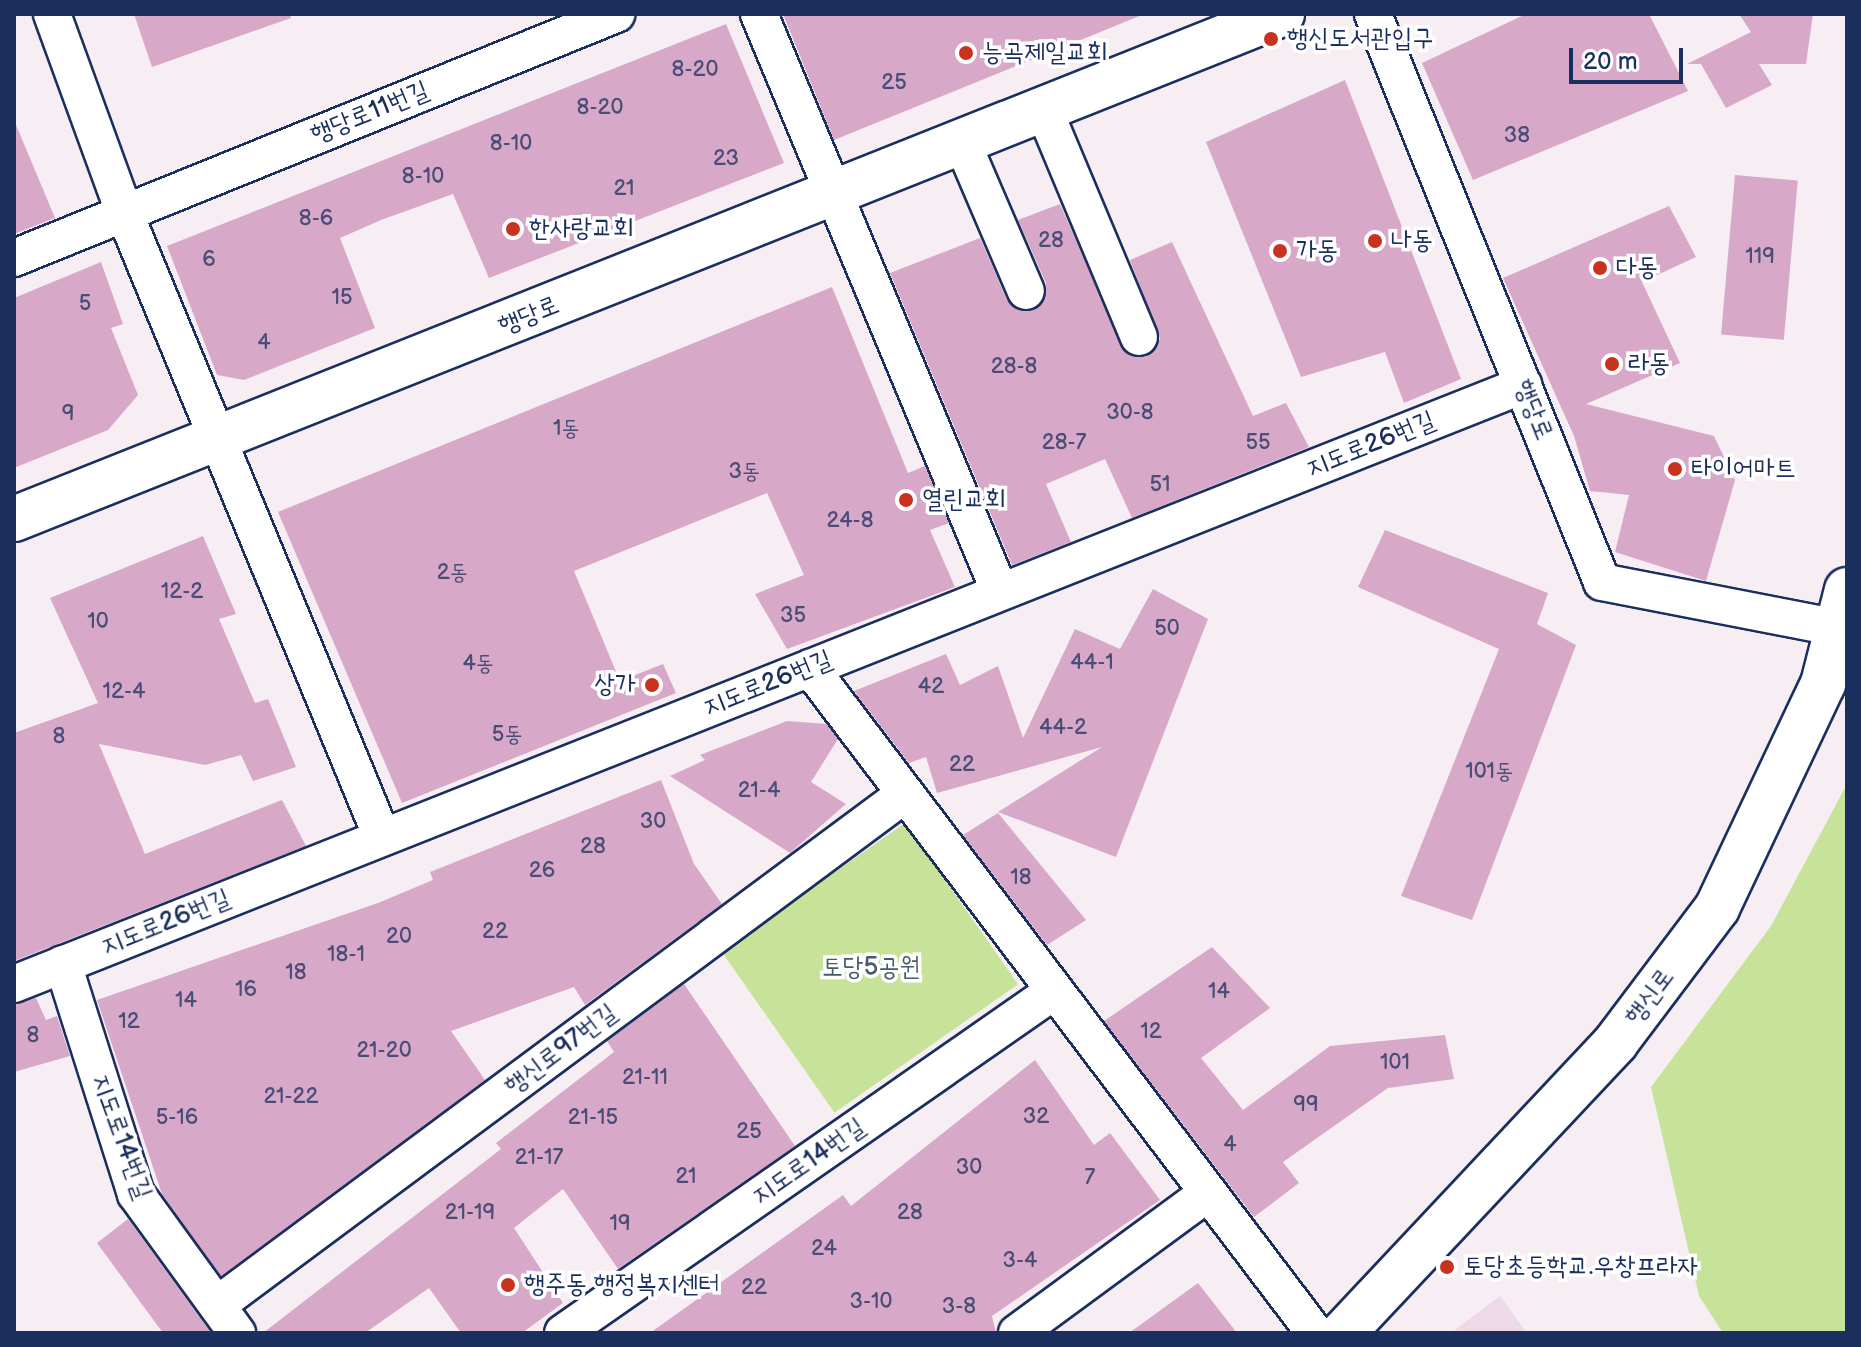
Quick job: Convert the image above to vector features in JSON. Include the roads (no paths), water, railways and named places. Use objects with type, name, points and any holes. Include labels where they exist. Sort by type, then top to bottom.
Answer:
[{"type":"street","points":[[52,14],[124,212],[222,438],[382,837]]},
{"type":"street","name":"행당로11번길","points":[[14,258],[616,14]]},
{"type":"street","points":[[759,14],[1000,592]]},
{"type":"street","name":"행당로","points":[[14,519],[1282,14]]},
{"type":"street","name":"행당로","points":[[1373,14],[1602,582],[1844,616]]},
{"type":"street","points":[[1044,110],[1139,337]]},
{"type":"street","points":[[962,142],[1026,291]]},
{"type":"street","name":"지도로26번길","points":[[14,984],[1523,385]]},
{"type":"street","name":"행신로","points":[[1343,1333],[1616,1042],[1717,908],[1823,684],[1844,616]]},
{"type":"street","points":[[810,668],[1205,1195],[1315,1333]]},
{"type":"street","name":"행신로97번길","points":[[227,1319],[905,794]]},
{"type":"street","name":"지도로14번길","points":[[63,964],[136,1194],[227,1319]]},
{"type":"street","name":"지도로14번길","points":[[563,1333],[1054,991]]},
{"type":"street","points":[[1017,1333],[1205,1195]]},
{"type":"place","name":"행신도서관입구","points":[[1271,39]]},
{"type":"place","name":"능곡제일교회","points":[[966,53]]},
{"type":"place","name":"한사랑교회","points":[[513,229]]},
{"type":"place","name":"나동","points":[[1375,241]]},
{"type":"place","name":"가동","points":[[1280,251]]},
{"type":"place","name":"다동","points":[[1600,268]]},
{"type":"place","name":"라동","points":[[1612,364]]},
{"type":"place","name":"타이어마트","points":[[1675,469]]},
{"type":"place","name":"열린교회","points":[[906,500]]},
{"type":"place","name":"상가","points":[[652,685]]},
{"type":"place","name":"토당초등학교.우창프라자","points":[[1447,1267]]},
{"type":"place","name":"행주동 행정복지센터","points":[[508,1285]]},
{"type":"park label","name":"토당5공원","points":[[871,968]]}]
